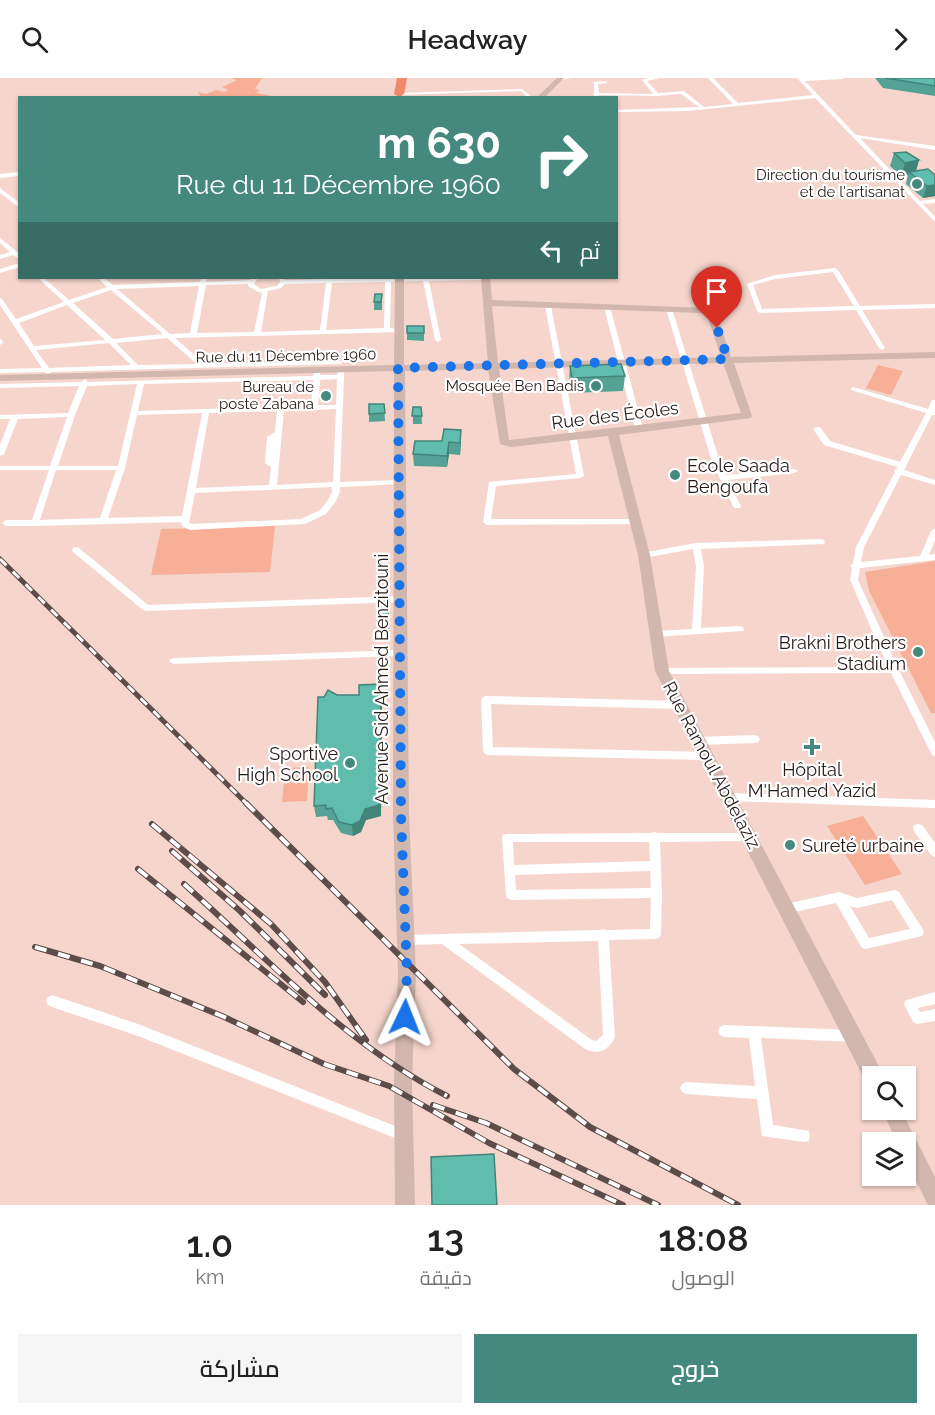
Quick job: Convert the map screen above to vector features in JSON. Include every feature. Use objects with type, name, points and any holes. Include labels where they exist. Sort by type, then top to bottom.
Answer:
[{"type":"highway","points":[[399,96],[400,78]]},
{"type":"main road","points":[[540,96],[560,78]]},
{"type":"main road","name":"Avenue Sid Ahmed Benzitouni","points":[[399,279],[399,653],[401,815],[406,940],[402,1083],[405,1205]]},
{"type":"main road","points":[[485,279],[493,366]]},
{"type":"main road","points":[[487,303],[700,309],[711,313],[728,359]]},
{"type":"main road","name":"Rue du 11 Décembre 1960","points":[[788,359],[935,350]]},
{"type":"main road","name":"Rue du 11 Décembre 1960","points":[[788,359],[819,361],[935,357]]},
{"type":"main road","name":"Rue du 11 Décembre 1960","points":[[0,378],[49,373],[86,380],[214,372],[317,374],[341,370],[685,360],[935,357]]},
{"type":"main road","name":"Rue des Écoles","points":[[493,366],[504,442],[573,437],[747,416],[728,359]]},
{"type":"main road","name":"Rue Ramoul Abdelaziz","points":[[613,432],[644,555],[662,671],[751,837],[869,1066]]},
{"type":"main road","points":[[896,1120],[935,1198]]},
{"type":"street","points":[[560,78],[569,78]]},
{"type":"street","points":[[657,95],[644,80],[658,78]]},
{"type":"street","points":[[710,78],[737,105]]},
{"type":"street","points":[[800,79],[842,78]]},
{"type":"street","points":[[800,79],[935,220]]},
{"type":"street","points":[[605,82],[596,84],[596,96],[657,95],[682,92],[703,108]]},
{"type":"street","points":[[399,96],[517,90],[526,91],[530,96]]},
{"type":"street","points":[[618,111],[703,108],[817,96]]},
{"type":"street","points":[[854,136],[935,147]]},
{"type":"street","points":[[0,176],[18,174]]},
{"type":"street","points":[[896,181],[905,179]]},
{"type":"street","points":[[0,190],[16,203]]},
{"type":"street","points":[[919,203],[935,201]]},
{"type":"street","points":[[0,202],[16,203]]},
{"type":"street","points":[[0,240],[17,256]]},
{"type":"street","points":[[0,257],[17,256]]},
{"type":"street","points":[[0,271],[18,266]]},
{"type":"street","points":[[882,348],[858,307],[835,270],[775,278],[750,284],[760,311],[858,307],[935,306]]},
{"type":"street","points":[[42,279],[111,340],[136,368]]},
{"type":"street","points":[[102,279],[202,365],[214,372]]},
{"type":"street","points":[[142,287],[145,279]]},
{"type":"street","points":[[323,331],[330,279]]},
{"type":"street","points":[[15,322],[112,287],[253,280],[253,289],[265,291],[275,289],[281,280],[388,279],[387,330]]},
{"type":"street","points":[[425,279],[438,339]]},
{"type":"street","points":[[193,335],[204,281]]},
{"type":"street","points":[[257,333],[265,291]]},
{"type":"street","points":[[0,300],[49,373]]},
{"type":"street","points":[[548,306],[580,476],[492,484],[487,522],[637,522]]},
{"type":"street","points":[[607,307],[639,428]]},
{"type":"street","points":[[669,309],[703,421],[736,506]]},
{"type":"street","points":[[32,348],[168,336],[400,330]]},
{"type":"street","points":[[0,371],[49,373],[202,365],[341,370],[335,497],[319,514],[302,522],[190,527],[185,524],[206,412]]},
{"type":"street","points":[[0,386],[86,380],[141,382],[317,374],[314,408]]},
{"type":"street","points":[[35,523],[71,415],[86,380]]},
{"type":"street","points":[[103,521],[121,468],[141,382]]},
{"type":"street","points":[[853,389],[932,413]]},
{"type":"street","points":[[935,402],[932,413],[900,468],[860,547],[855,567],[856,587],[935,752]]},
{"type":"street","points":[[134,413],[340,407]]},
{"type":"street","points":[[273,488],[275,466],[269,463],[272,437],[279,433],[281,409]]},
{"type":"street","points":[[0,417],[71,415]]},
{"type":"street","points":[[0,454],[15,416]]},
{"type":"street","points":[[817,429],[827,443],[900,468],[935,483]]},
{"type":"street","points":[[0,468],[121,468]]},
{"type":"street","points":[[724,478],[794,471]]},
{"type":"street","points":[[192,491],[399,482]]},
{"type":"street","points":[[6,523],[185,519]]},
{"type":"street","points":[[923,558],[935,531]]},
{"type":"street","points":[[644,555],[696,546],[820,542]]},
{"type":"street","points":[[696,546],[699,566],[696,630]]},
{"type":"street","points":[[76,550],[146,608],[400,599]]},
{"type":"street","points":[[855,567],[935,556]]},
{"type":"street","points":[[655,634],[740,629]]},
{"type":"street","points":[[174,661],[399,653]]},
{"type":"street","points":[[662,671],[894,670]]},
{"type":"street","points":[[679,705],[486,700],[488,751],[706,756]]},
{"type":"street","points":[[698,741],[755,740]]},
{"type":"street","points":[[729,797],[935,804]]},
{"type":"street","points":[[918,828],[935,852]]},
{"type":"street","points":[[406,940],[656,934],[657,893],[654,836]]},
{"type":"street","points":[[657,893],[512,895],[507,838],[751,837]]},
{"type":"street","points":[[510,870],[656,866]]},
{"type":"street","points":[[786,909],[839,897],[857,903],[895,895],[918,932],[866,944],[839,897]]},
{"type":"street","points":[[445,940],[589,1045],[598,1047],[609,1037],[603,934]]},
{"type":"street","points":[[935,998],[910,1004],[917,1018],[935,1015]]},
{"type":"street","points":[[52,1001],[148,1034],[405,1136]]},
{"type":"street","points":[[724,1031],[854,1036]]},
{"type":"street","points":[[754,1032],[766,1131],[804,1136]]},
{"type":"street","points":[[686,1088],[762,1093]]},
{"type":"shaded area","points":[[230,78],[262,78],[255,89],[260,90],[257,93],[271,96],[200,96],[198,92],[206,94],[216,90],[224,92],[228,90],[222,87],[237,80]]},
{"type":"shaded area","points":[[878,365],[903,371],[891,395],[866,388]]},
{"type":"shaded area","points":[[275,526],[270,572],[151,575],[161,529]]},
{"type":"shaded area","name":"Brakni Brothers Stadium","points":[[935,561],[935,713],[931,713],[869,591],[865,572]]},
{"type":"shaded area","points":[[309,767],[307,801],[282,802],[285,768]]},
{"type":"shaded area","points":[[863,816],[902,874],[865,885],[827,826]]},
{"type":"building","points":[[885,78],[935,78],[935,86]]},
{"type":"building","points":[[906,152],[919,160],[905,163],[894,153]]},
{"type":"building","points":[[928,169],[935,175],[935,185],[927,186],[909,172]]},
{"type":"building","points":[[375,294],[382,294],[381,302],[374,302]]},
{"type":"building","points":[[407,326],[424,326],[424,333],[407,333]]},
{"type":"building","points":[[621,364],[625,376],[572,378],[570,366]]},
{"type":"building","points":[[369,404],[384,404],[385,413],[369,414]]},
{"type":"building","points":[[413,407],[421,407],[422,416],[412,416]]},
{"type":"building","points":[[444,429],[461,430],[460,443],[449,442],[447,456],[413,454],[415,441],[442,441]]},
{"type":"building","points":[[380,597],[389,597],[388,621],[378,621]]},
{"type":"building","name":"Sportive High School","points":[[381,684],[379,805],[365,809],[360,821],[352,825],[339,822],[332,808],[326,809],[326,805],[314,806],[318,697],[324,697],[328,690],[337,695],[359,695],[359,685]]},
{"type":"building","points":[[494,1154],[497,1205],[432,1205],[431,1157]]},
{"type":"railway","points":[[0,559],[248,805]]},
{"type":"railway","points":[[246,803],[514,1069],[590,1127],[738,1205]]},
{"type":"railway","points":[[152,824],[271,924],[325,982],[366,1040]]},
{"type":"railway","points":[[172,851],[240,911],[325,995]]},
{"type":"railway","points":[[138,869],[303,1002]]},
{"type":"railway","points":[[184,884],[341,1026],[375,1052],[447,1096]]},
{"type":"railway","points":[[35,947],[100,966],[222,1016],[324,1064],[389,1086],[489,1143],[623,1205]]},
{"type":"railway","points":[[433,1105],[486,1123],[658,1205]]},
{"type":"place","name":"Direction du tourisme et de l'artisanat","points":[[917,184]]},
{"type":"place","name":"Mosquée Ben Badis","points":[[596,386]]},
{"type":"place","name":"Bureau de poste Zabana","points":[[326,396]]},
{"type":"place","name":"Ecole Saada Bengoufa","points":[[675,475]]},
{"type":"place","name":"Brakni Brothers Stadium","points":[[918,652]]},
{"type":"place","name":"Hôpital M'Hamed Yazid","points":[[812,747]]},
{"type":"place","name":"Sportive High School","points":[[350,763]]},
{"type":"place","name":"Sureté urbaine","points":[[790,845]]},
{"type":"route","points":[[405,1017],[407,973],[401,815],[398,368],[728,359],[717,328]]}]
